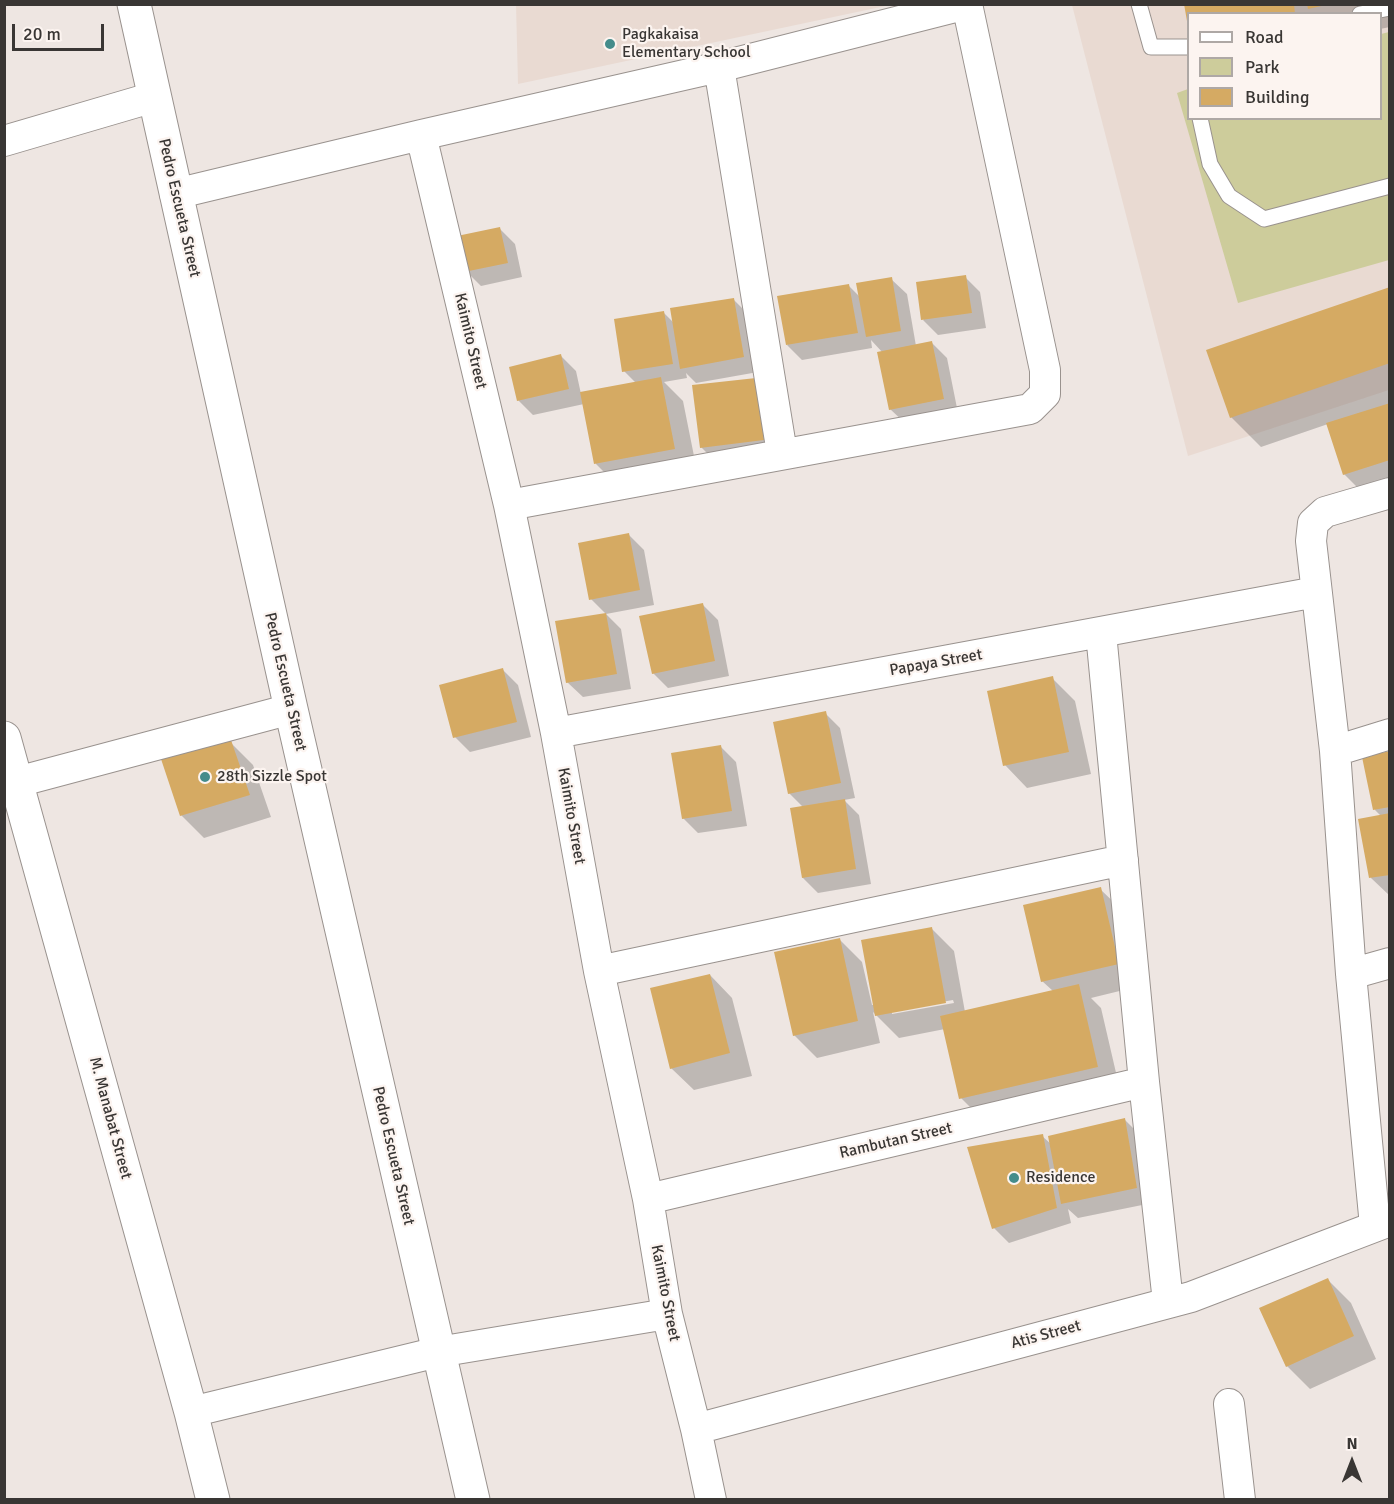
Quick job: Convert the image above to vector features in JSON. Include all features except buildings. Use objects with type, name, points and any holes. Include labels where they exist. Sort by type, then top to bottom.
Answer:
[{"type":"street","name":"Pedro Escueta Street","points":[[134,4],[291,709],[473,1500]]},
{"type":"street","points":[[175,194],[719,67],[967,4],[1045,370],[1045,394],[1030,409],[509,505]]},
{"type":"street","points":[[719,67],[782,453]]},
{"type":"street","points":[[4,141],[154,97]]},
{"type":"street","name":"Kaimito Street","points":[[421,135],[509,505],[556,733],[599,971],[648,1200],[668,1314],[711,1500]]},
{"type":"street","points":[[1382,1223],[1352,974],[1335,751],[1311,541],[1313,523],[1325,512],[1389,493]]},
{"type":"street","name":"Papaya Street","points":[[556,733],[1316,592]]},
{"type":"street","points":[[1101,633],[1144,1082],[1168,1302]]},
{"type":"street","points":[[17,782],[291,709]]},
{"type":"street","points":[[1335,751],[1389,734]]},
{"type":"street","name":"M. Manabat Street","points":[[4,738],[191,1412],[213,1500]]},
{"type":"street","points":[[599,971],[1124,860]]},
{"type":"street","points":[[1352,974],[1389,963]]},
{"type":"street","name":"Rambutan Street","points":[[648,1200],[1144,1082]]},
{"type":"street","name":"Atis Street","points":[[696,1429],[1191,1297],[1382,1223]]},
{"type":"street","points":[[191,1412],[438,1352],[668,1314]]},
{"type":"street","points":[[1229,1404],[1240,1500]]},
{"type":"lane","points":[[1139,4],[1151,48],[1187,48]]},
{"type":"lane","points":[[1370,12],[1389,8]]},
{"type":"lane","points":[[1200,120],[1210,164],[1229,196],[1264,219],[1389,186]]},
{"type":"shaded area","name":"Pagkakaisa Elementary School","points":[[516,4],[890,4],[890,5],[518,84]]},
{"type":"shaded area","points":[[1072,5],[1389,5],[1389,390],[1188,456]]},
{"type":"green space","points":[[1389,32],[1389,260],[1238,303],[1177,93],[1187,89],[1187,120],[1382,120],[1382,34]]},
{"type":"place","name":"Pagkakaisa Elementary School","points":[[610,44]]},
{"type":"place","name":"28th Sizzle Spot","points":[[205,777]]},
{"type":"place","name":"Residence","points":[[1014,1178]]}]
